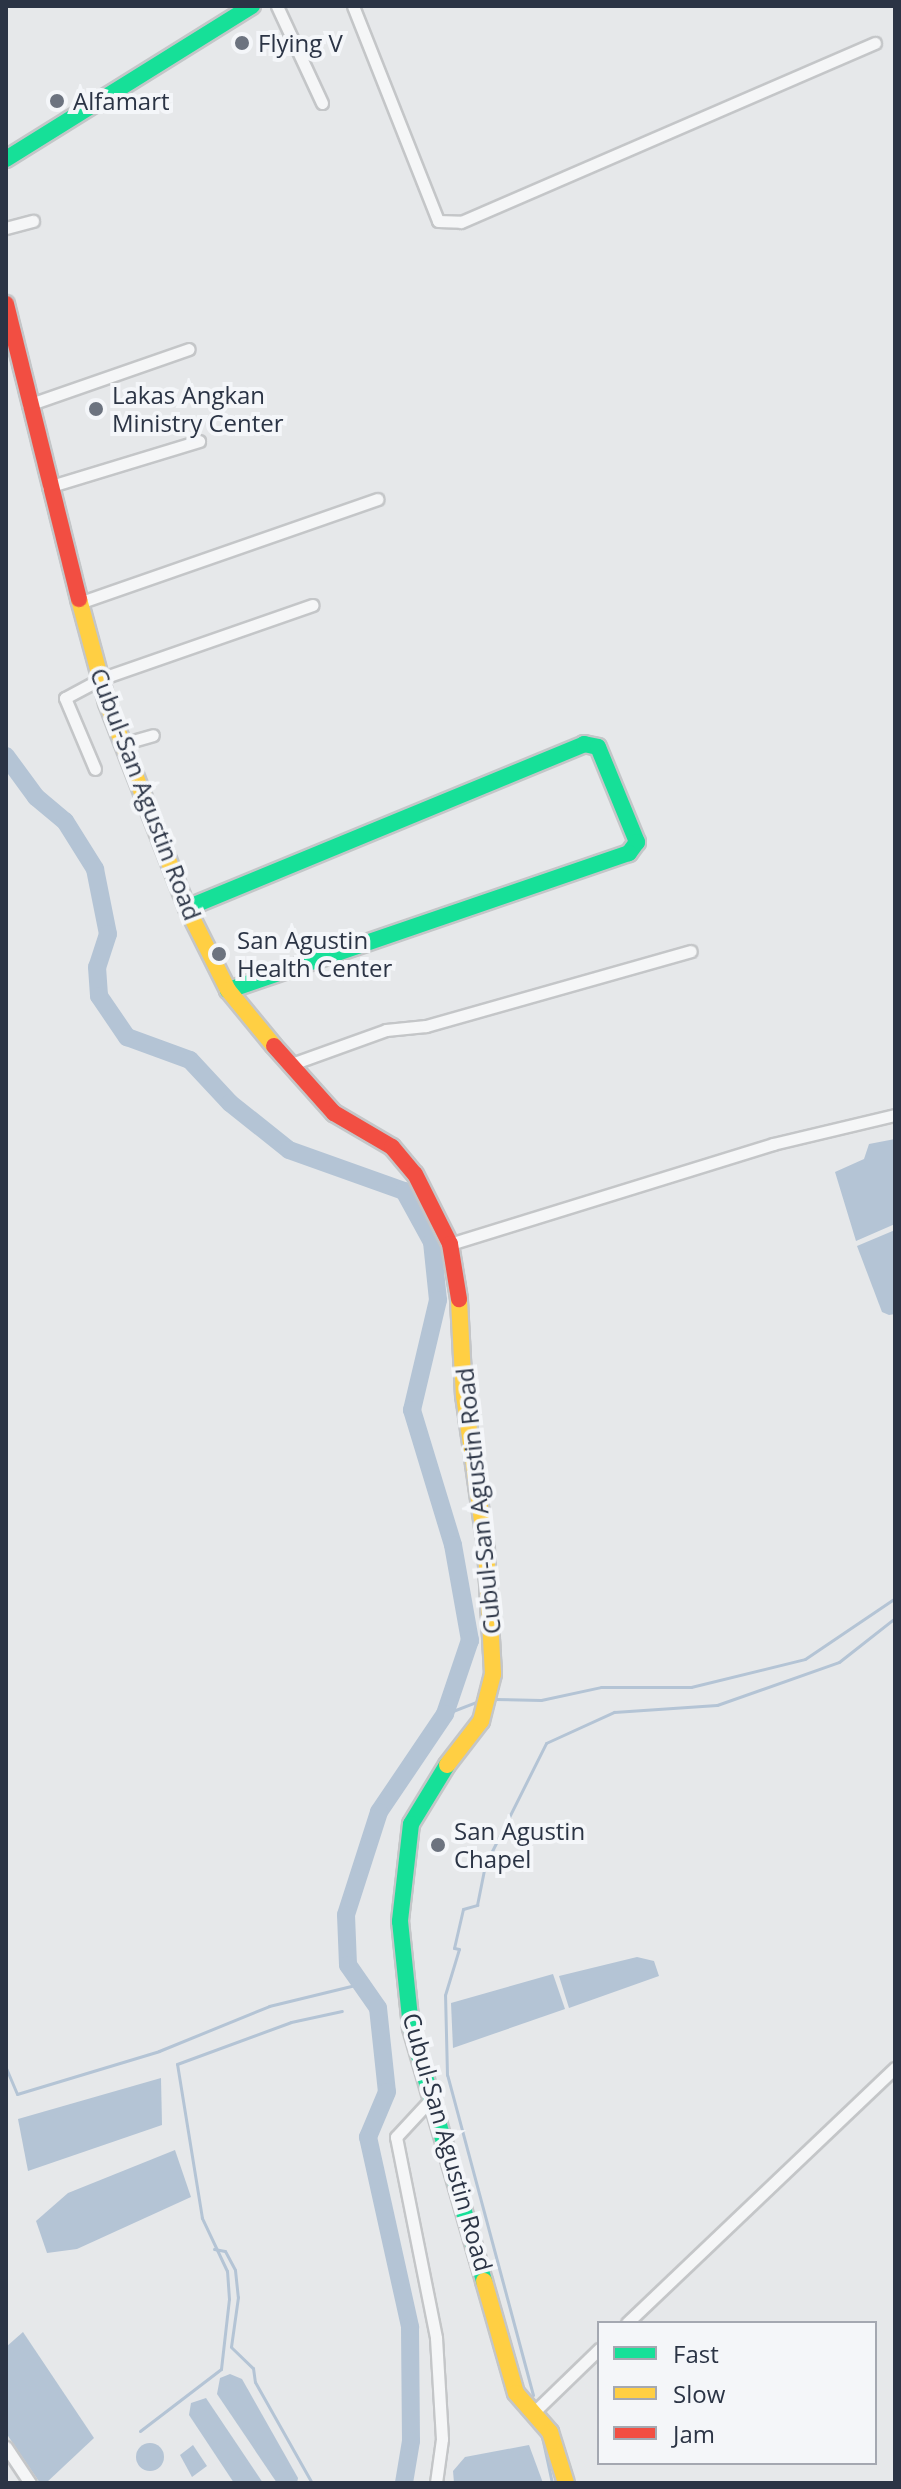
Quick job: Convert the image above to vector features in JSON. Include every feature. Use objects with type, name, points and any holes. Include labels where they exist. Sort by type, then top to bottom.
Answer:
[{"type":"street","points":[[6,159],[252,6]]},
{"type":"street","points":[[277,6],[322,103]]},
{"type":"street","points":[[353,6],[438,221],[461,222],[875,43]]},
{"type":"street","points":[[6,228],[33,221]]},
{"type":"street","name":"Cubul-San Agustin Road","points":[[6,309],[9,344],[100,679],[122,744],[187,908],[228,990],[289,1065],[334,1113],[392,1147],[415,1174],[450,1244],[464,1326],[464,1396],[486,1548],[493,1674],[481,1721],[439,1775],[411,1824],[401,1935],[411,2028],[435,2095],[516,2393],[550,2432],[566,2483]]},
{"type":"street","points":[[28,405],[189,349]]},
{"type":"street","points":[[48,487],[199,441]]},
{"type":"street","points":[[79,603],[377,499]]},
{"type":"street","points":[[95,769],[65,698],[100,679],[312,605]]},
{"type":"street","points":[[122,744],[153,735]]},
{"type":"street","points":[[187,908],[584,744],[598,747],[637,842],[629,853],[228,990]]},
{"type":"street","points":[[289,1065],[386,1030],[426,1026],[691,951]]},
{"type":"street","points":[[450,1244],[773,1144],[895,1115]]},
{"type":"street","points":[[629,2321],[895,2068]]},
{"type":"street","points":[[435,2095],[396,2137],[436,2338],[442,2439],[436,2483]]},
{"type":"street","points":[[534,2412],[597,2351]]},
{"type":"street","points":[[6,2447],[30,2483]]},
{"type":"water","points":[[895,1139],[895,1224],[856,1241],[835,1172],[864,1159],[869,1144]]},
{"type":"water","points":[[895,1230],[895,1314],[889,1315],[882,1312],[857,1246]]},
{"type":"water","points":[[637,1957],[654,1961],[659,1976],[569,2008],[559,1976]]},
{"type":"water","points":[[553,1974],[565,2009],[453,2048],[451,2003]]},
{"type":"water","points":[[161,2078],[162,2125],[28,2171],[18,2119]]},
{"type":"water","points":[[175,2150],[191,2197],[77,2249],[47,2253],[36,2221],[68,2193]]},
{"type":"water","points":[[23,2332],[94,2438],[46,2483],[40,2483],[6,2433],[6,2347]]},
{"type":"water","points":[[230,2374],[242,2379],[298,2478],[297,2483],[277,2483],[217,2394],[220,2378]]},
{"type":"water","points":[[206,2398],[263,2483],[234,2483],[189,2415],[191,2403]]},
{"type":"water","points":[[150,2443],[160,2447],[164,2457],[160,2467],[150,2471],[140,2467],[136,2457],[140,2447]]},
{"type":"water","points":[[193,2445],[207,2466],[192,2477],[180,2455]]},
{"type":"water","points":[[529,2445],[543,2483],[454,2483],[453,2471],[465,2457]]},
{"type":"waterway","points":[[6,756],[36,797],[65,821],[95,869],[108,934],[97,967],[99,996],[127,1037],[190,1060],[230,1103],[289,1150],[404,1191],[432,1242],[438,1300],[412,1410],[453,1545],[470,1640],[445,1714],[379,1812],[346,1915],[348,1965],[378,2008],[387,2092],[368,2137],[410,2327],[411,2441],[404,2483]]},
{"type":"waterway","points":[[494,1699],[541,1700],[601,1687],[691,1687],[805,1659],[895,1598]]},
{"type":"waterway","points":[[533,2395],[447,2075],[445,1995],[459,1949],[454,1948],[463,1909],[477,1905],[485,1865],[546,1743],[614,1712],[717,1705],[839,1662],[895,1618]]},
{"type":"waterway","points":[[445,1714],[476,1702]]},
{"type":"waterway","points":[[6,2068],[17,2094],[159,2051],[269,2006],[359,1984]]},
{"type":"waterway","points":[[140,2431],[221,2369],[229,2299],[227,2271],[202,2218],[177,2064],[291,2022],[342,2011]]},
{"type":"waterway","points":[[214,2249],[225,2251],[235,2270],[238,2297],[231,2347],[253,2368],[255,2382],[312,2483]]},
{"type":"waterway","points":[[541,2432],[552,2483]]},
{"type":"traffic: fast","points":[[6,159],[252,6]]},
{"type":"traffic: fast","points":[[187,908],[584,744],[598,747],[637,842],[629,853],[228,990]]},
{"type":"traffic: fast","points":[[447,1765],[411,1824],[400,1921],[411,2028],[484,2281]]},
{"type":"traffic: slow","points":[[79,599],[107,703],[187,908],[228,990],[274,1046]]},
{"type":"traffic: slow","points":[[447,1765],[481,1721],[493,1674],[486,1548],[464,1396],[459,1299]]},
{"type":"traffic: slow","points":[[484,2281],[516,2393],[550,2432],[566,2483]]},
{"type":"traffic: jam","points":[[6,304],[79,599]]},
{"type":"traffic: jam","points":[[274,1046],[334,1113],[392,1147],[415,1174],[450,1244],[459,1299]]},
{"type":"place","name":"Flying V","points":[[242,43]]},
{"type":"place","name":"Alfamart","points":[[57,101]]},
{"type":"place","name":"Lakas Angkan Ministry Center","points":[[96,409]]},
{"type":"place","name":"San Agustin Health Center","points":[[219,954]]},
{"type":"place","name":"San Agustin Chapel","points":[[438,1845]]}]
